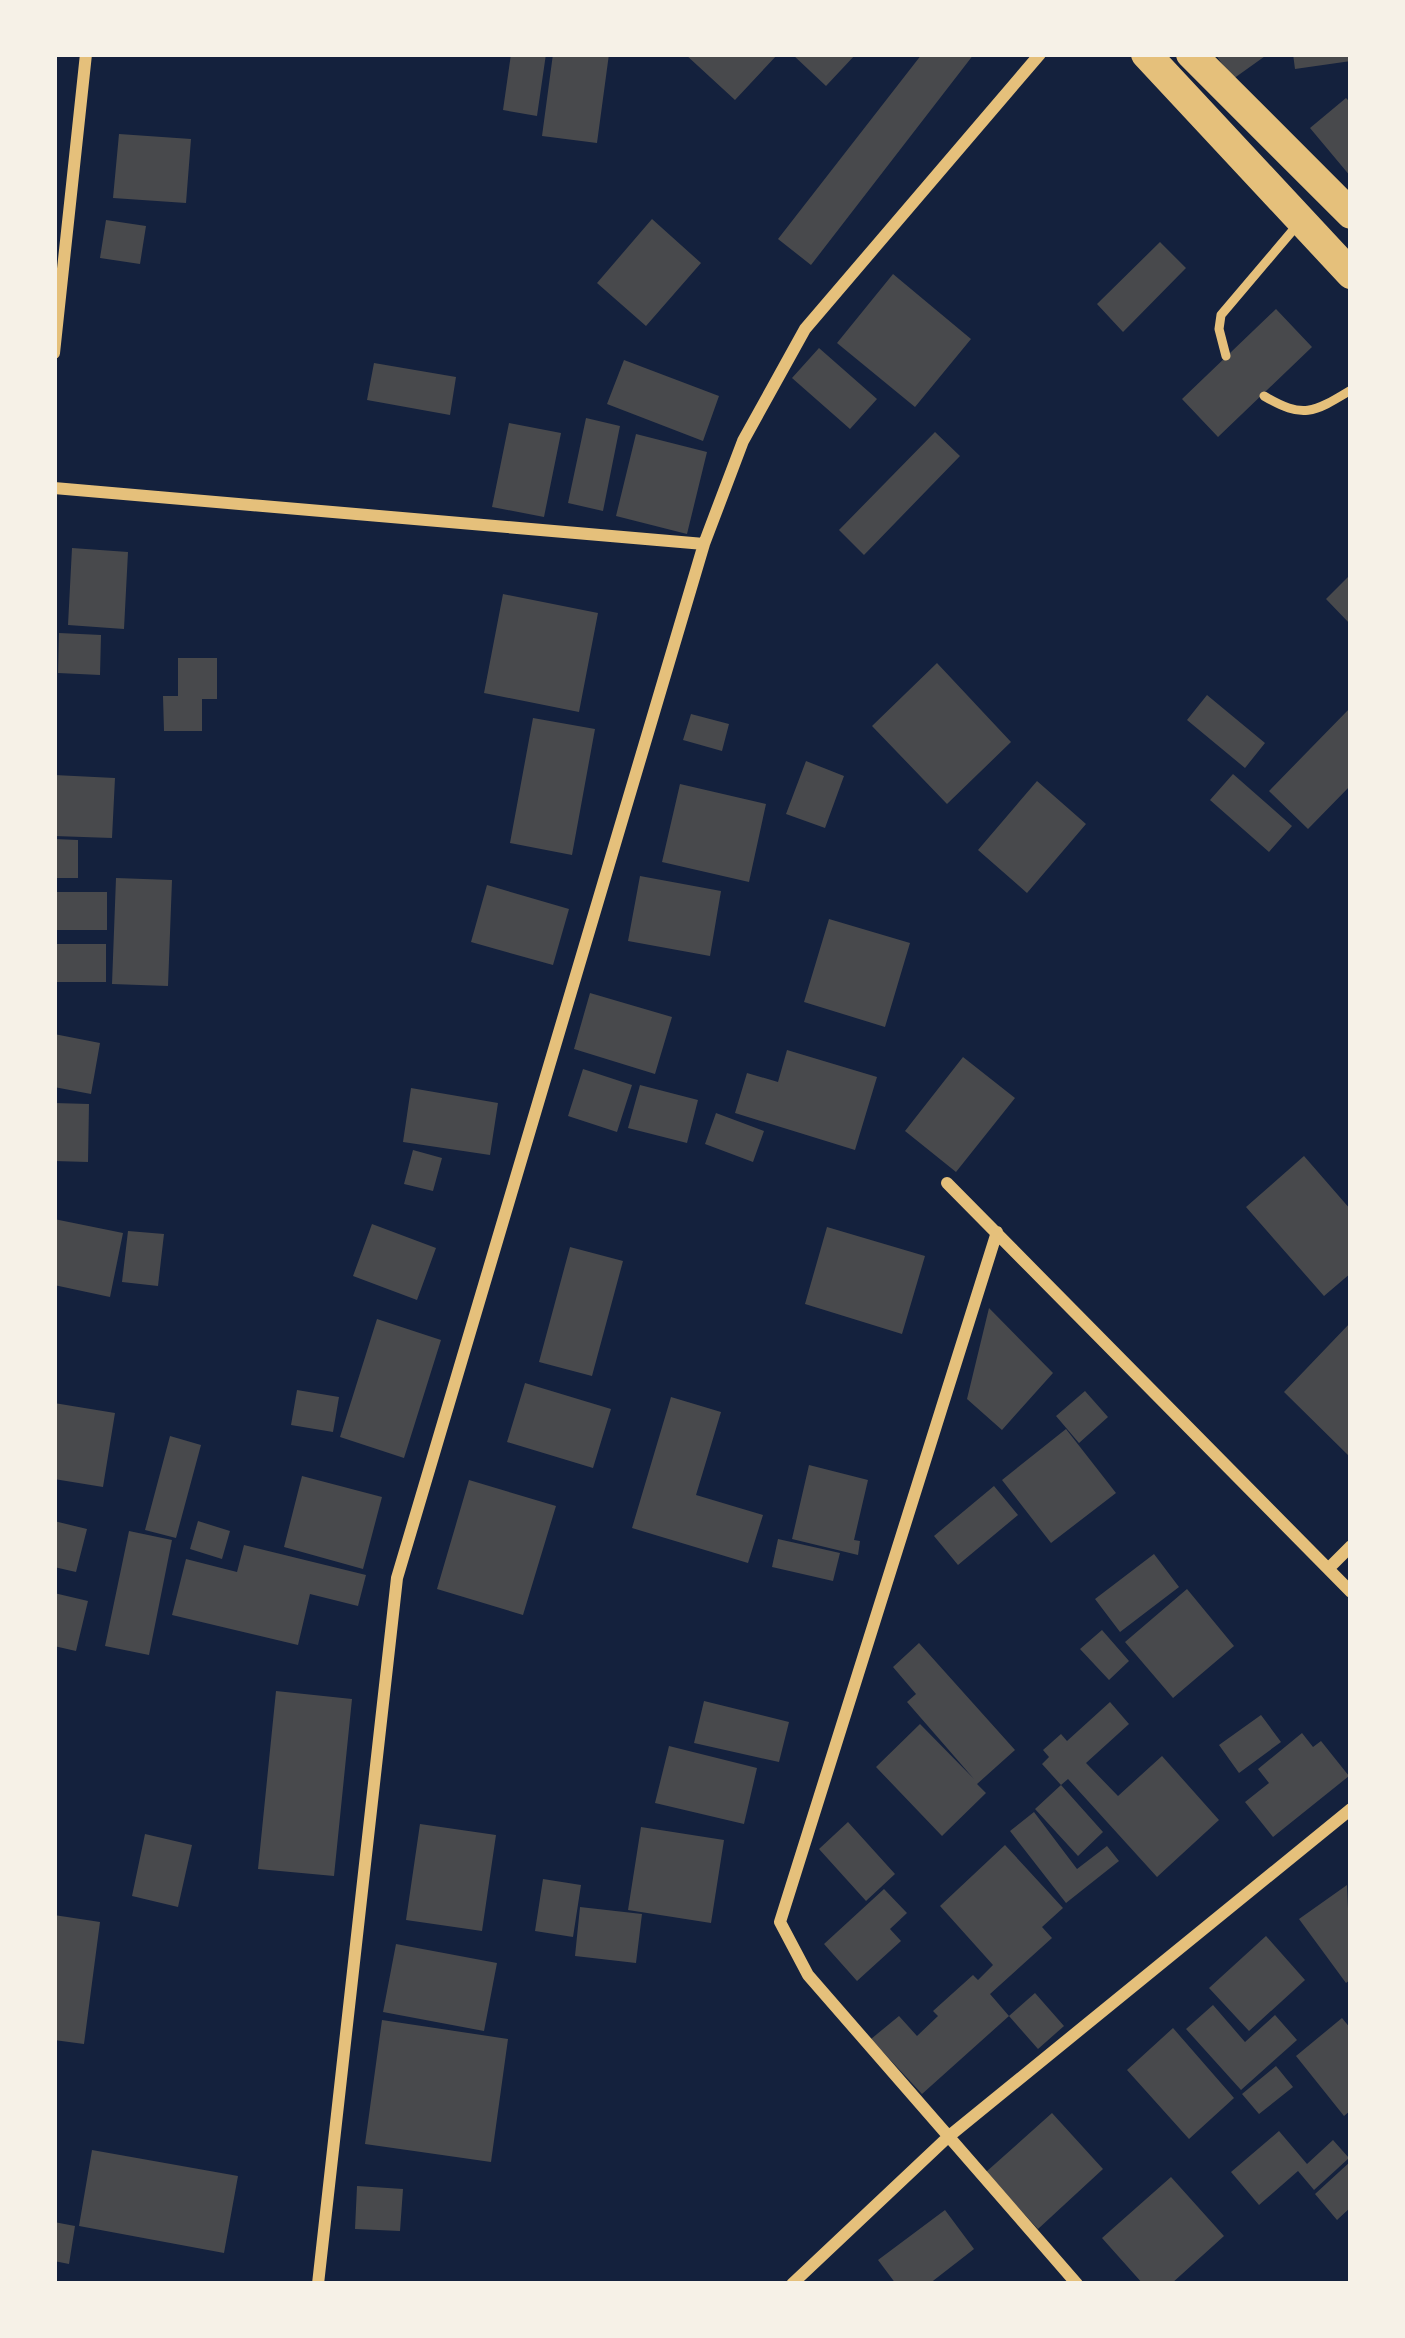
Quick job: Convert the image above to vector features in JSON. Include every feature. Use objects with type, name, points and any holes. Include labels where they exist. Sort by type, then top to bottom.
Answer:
[{"type":"main road","points":[[1146,54],[1351,274]]},
{"type":"main road","points":[[1191,54],[1351,214]]},
{"type":"street","points":[[54,352],[86,54]]},
{"type":"street","points":[[318,2284],[397,1578],[704,544],[743,441],[805,329],[1040,54]]},
{"type":"street","points":[[54,488],[704,544]]},
{"type":"street","points":[[947,1183],[1351,1592]]},
{"type":"street","points":[[997,1232],[780,1922],[808,1975],[1077,2284]]},
{"type":"street","points":[[1329,1568],[1351,1546]]},
{"type":"street","points":[[792,2284],[948,2138],[1351,1809]]},
{"type":"lane","points":[[1226,356],[1219,329],[1222,315],[1299,223]]},
{"type":"lane","points":[[1264,396],[1292,412],[1318,410],[1351,390]]},
{"type":"building","points":[[511,54],[546,54],[537,116],[503,110]]},
{"type":"building","points":[[553,54],[609,54],[597,143],[542,136]]},
{"type":"building","points":[[685,54],[778,54],[735,100]]},
{"type":"building","points":[[792,54],[856,54],[826,86]]},
{"type":"building","points":[[922,54],[974,54],[811,265],[778,239]]},
{"type":"building","points":[[1215,54],[1268,54],[1233,79]]},
{"type":"building","points":[[1293,54],[1351,54],[1351,61],[1295,69]]},
{"type":"building","points":[[1346,98],[1351,103],[1351,177],[1310,128]]},
{"type":"building","points":[[119,134],[191,139],[186,203],[113,198]]},
{"type":"building","points":[[652,219],[701,263],[646,326],[597,283]]},
{"type":"building","points":[[106,220],[146,226],[140,264],[100,258]]},
{"type":"building","points":[[1160,242],[1186,268],[1123,332],[1097,304]]},
{"type":"building","points":[[893,274],[971,339],[915,407],[837,343]]},
{"type":"building","points":[[1276,309],[1312,347],[1218,437],[1182,399]]},
{"type":"building","points":[[819,348],[877,399],[850,429],[792,378]]},
{"type":"building","points":[[624,360],[719,396],[703,441],[607,404]]},
{"type":"building","points":[[374,363],[456,377],[450,415],[367,400]]},
{"type":"building","points":[[586,418],[620,426],[603,511],[568,503]]},
{"type":"building","points":[[509,423],[561,433],[544,517],[492,507]]},
{"type":"building","points":[[935,432],[960,456],[864,555],[839,530]]},
{"type":"building","points":[[636,434],[707,452],[687,534],[616,516]]},
{"type":"building","points":[[72,548],[128,552],[124,629],[68,625]]},
{"type":"building","points":[[1351,574],[1351,625],[1326,599]]},
{"type":"building","points":[[503,594],[598,613],[579,712],[484,693]]},
{"type":"building","points":[[59,633],[101,635],[100,675],[58,673]]},
{"type":"building","points":[[178,658],[217,658],[217,699],[202,699],[202,731],[164,731],[163,696],[178,696]]},
{"type":"building","points":[[937,663],[1011,742],[947,804],[872,726]]},
{"type":"building","points":[[1207,695],[1265,743],[1245,768],[1187,720]]},
{"type":"building","points":[[1351,707],[1351,785],[1308,829],[1269,791]]},
{"type":"building","points":[[691,714],[729,724],[722,751],[683,740]]},
{"type":"building","points":[[533,718],[595,729],[572,855],[510,843]]},
{"type":"building","points":[[806,761],[844,776],[825,828],[786,814]]},
{"type":"building","points":[[1233,774],[1292,826],[1269,852],[1210,800]]},
{"type":"building","points":[[54,775],[115,778],[112,838],[54,836]]},
{"type":"building","points":[[1037,781],[1086,824],[1027,893],[978,850]]},
{"type":"building","points":[[680,784],[766,804],[749,882],[662,862]]},
{"type":"building","points":[[54,839],[78,840],[78,878],[54,878]]},
{"type":"building","points":[[640,876],[721,891],[710,956],[628,941]]},
{"type":"building","points":[[116,878],[172,880],[168,986],[112,984]]},
{"type":"building","points":[[487,885],[569,909],[553,965],[471,942]]},
{"type":"building","points":[[54,892],[107,892],[107,930],[54,930]]},
{"type":"building","points":[[829,919],[910,943],[885,1027],[804,1002]]},
{"type":"building","points":[[54,944],[106,944],[106,982],[54,982]]},
{"type":"building","points":[[590,993],[672,1017],[655,1074],[574,1049]]},
{"type":"building","points":[[54,1034],[100,1043],[91,1094],[54,1087]]},
{"type":"building","points":[[787,1050],[877,1077],[855,1150],[735,1113],[747,1073],[778,1082]]},
{"type":"building","points":[[963,1057],[1015,1098],[956,1172],[905,1131]]},
{"type":"building","points":[[583,1069],[632,1085],[617,1132],[568,1116]]},
{"type":"building","points":[[640,1085],[698,1100],[687,1143],[628,1128]]},
{"type":"building","points":[[411,1088],[498,1103],[490,1155],[403,1142]]},
{"type":"building","points":[[54,1103],[89,1104],[88,1162],[54,1161]]},
{"type":"building","points":[[716,1113],[764,1131],[753,1162],[705,1144]]},
{"type":"building","points":[[413,1150],[442,1158],[433,1191],[404,1184]]},
{"type":"building","points":[[1304,1156],[1351,1210],[1351,1273],[1324,1296],[1246,1207]]},
{"type":"building","points":[[54,1219],[123,1233],[110,1297],[54,1285]]},
{"type":"building","points":[[372,1224],[436,1248],[417,1300],[353,1276]]},
{"type":"building","points":[[827,1227],[925,1256],[902,1334],[805,1304]]},
{"type":"building","points":[[128,1231],[164,1234],[158,1286],[122,1282]]},
{"type":"building","points":[[570,1247],[623,1261],[592,1376],[539,1362]]},
{"type":"building","points":[[989,1308],[1053,1373],[1002,1430],[967,1399]]},
{"type":"building","points":[[377,1319],[441,1340],[404,1458],[340,1437]]},
{"type":"building","points":[[1351,1322],[1351,1458],[1284,1392]]},
{"type":"building","points":[[525,1383],[611,1409],[593,1468],[507,1442]]},
{"type":"building","points":[[297,1390],[339,1397],[333,1432],[291,1425]]},
{"type":"building","points":[[1085,1391],[1108,1417],[1079,1443],[1056,1416]]},
{"type":"building","points":[[671,1397],[721,1412],[696,1495],[763,1515],[748,1563],[632,1528]]},
{"type":"building","points":[[54,1403],[115,1413],[103,1487],[54,1479]]},
{"type":"building","points":[[1066,1429],[1116,1493],[1051,1543],[1002,1480]]},
{"type":"building","points":[[170,1436],[201,1445],[176,1538],[145,1530]]},
{"type":"building","points":[[809,1465],[868,1480],[854,1540],[860,1541],[858,1555],[792,1539]]},
{"type":"building","points":[[302,1476],[382,1497],[363,1569],[284,1547]]},
{"type":"building","points":[[469,1480],[556,1506],[523,1615],[437,1589]]},
{"type":"building","points":[[994,1486],[1018,1515],[958,1565],[934,1536]]},
{"type":"building","points":[[54,1521],[87,1529],[76,1572],[54,1567]]},
{"type":"building","points":[[198,1521],[230,1531],[222,1559],[190,1549]]},
{"type":"building","points":[[129,1531],[172,1540],[149,1655],[105,1646]]},
{"type":"building","points":[[778,1539],[840,1553],[833,1581],[772,1567]]},
{"type":"building","points":[[244,1545],[366,1575],[358,1606],[310,1594],[298,1645],[172,1615],[186,1559],[237,1572]]},
{"type":"building","points":[[1154,1554],[1179,1587],[1120,1632],[1095,1599]]},
{"type":"building","points":[[1187,1589],[1234,1646],[1173,1698],[1125,1642]]},
{"type":"building","points":[[54,1593],[88,1601],[76,1651],[54,1646]]},
{"type":"building","points":[[1102,1630],[1129,1661],[1109,1680],[1080,1649]]},
{"type":"building","points":[[919,1643],[1015,1750],[977,1784],[986,1793],[942,1836],[876,1767],[920,1724],[974,1779],[907,1702],[916,1694],[893,1667]]},
{"type":"building","points":[[276,1691],[352,1699],[334,1876],[258,1869]]},
{"type":"building","points":[[704,1701],[789,1722],[779,1762],[694,1743]]},
{"type":"building","points":[[1110,1702],[1129,1724],[1086,1763],[1118,1796],[1162,1756],[1219,1820],[1157,1877],[1068,1779],[1061,1785],[1042,1764],[1049,1757],[1043,1750],[1061,1734],[1067,1741]]},
{"type":"building","points":[[1261,1715],[1281,1742],[1239,1773],[1219,1745]]},
{"type":"building","points":[[1302,1733],[1313,1747],[1321,1741],[1349,1776],[1273,1837],[1245,1802],[1269,1783],[1258,1769]]},
{"type":"building","points":[[669,1746],[757,1768],[744,1824],[655,1803]]},
{"type":"building","points":[[1061,1785],[1103,1832],[1078,1856],[1035,1809]]},
{"type":"building","points":[[1034,1812],[1077,1869],[1107,1846],[1119,1861],[1066,1903],[1010,1831]]},
{"type":"building","points":[[848,1822],[895,1874],[866,1901],[819,1849]]},
{"type":"building","points":[[420,1824],[496,1835],[482,1931],[406,1920]]},
{"type":"building","points":[[641,1827],[724,1840],[711,1923],[628,1910]]},
{"type":"building","points":[[145,1834],[192,1845],[178,1907],[132,1896]]},
{"type":"building","points":[[1005,1845],[1063,1908],[1042,1927],[1052,1938],[990,1994],[1009,2016],[922,2094],[871,2039],[899,2016],[917,2036],[938,2016],[933,2011],[973,1975],[978,1980],[993,1965],[940,1906]]},
{"type":"building","points":[[543,1879],[581,1885],[573,1937],[535,1931]]},
{"type":"building","points":[[1347,1885],[1351,1979],[1346,1983],[1299,1919]]},
{"type":"building","points":[[884,1889],[907,1913],[890,1929],[901,1941],[857,1981],[824,1944]]},
{"type":"building","points":[[580,1907],[642,1914],[636,1963],[575,1956]]},
{"type":"building","points":[[54,1915],[100,1922],[84,2044],[54,2040]]},
{"type":"building","points":[[1266,1936],[1305,1980],[1249,2031],[1209,1988]]},
{"type":"building","points":[[396,1944],[497,1963],[484,2031],[383,2012]]},
{"type":"building","points":[[1035,1993],[1064,2026],[1038,2049],[1009,2016]]},
{"type":"building","points":[[1213,2005],[1245,2042],[1275,2015],[1297,2040],[1241,2090],[1186,2029]]},
{"type":"building","points":[[1342,2018],[1351,2029],[1351,2110],[1344,2116],[1296,2056]]},
{"type":"building","points":[[382,2020],[508,2039],[491,2162],[365,2144]]},
{"type":"building","points":[[1173,2028],[1234,2098],[1189,2139],[1127,2070]]},
{"type":"building","points":[[1276,2066],[1293,2087],[1259,2114],[1242,2094]]},
{"type":"building","points":[[1052,2113],[1103,2169],[1038,2229],[986,2172]]},
{"type":"building","points":[[1279,2131],[1307,2164],[1333,2140],[1349,2158],[1314,2190],[1298,2171],[1259,2205],[1231,2172]]},
{"type":"building","points":[[92,2150],[238,2176],[224,2253],[79,2226]]},
{"type":"building","points":[[1351,2161],[1351,2207],[1337,2220],[1315,2194]]},
{"type":"building","points":[[1171,2177],[1224,2236],[1171,2284],[1143,2284],[1102,2238]]},
{"type":"building","points":[[357,2186],[403,2189],[400,2231],[355,2229]]},
{"type":"building","points":[[945,2210],[974,2249],[929,2284],[896,2284],[878,2260]]},
{"type":"building","points":[[54,2222],[75,2226],[69,2264],[54,2261]]}]
